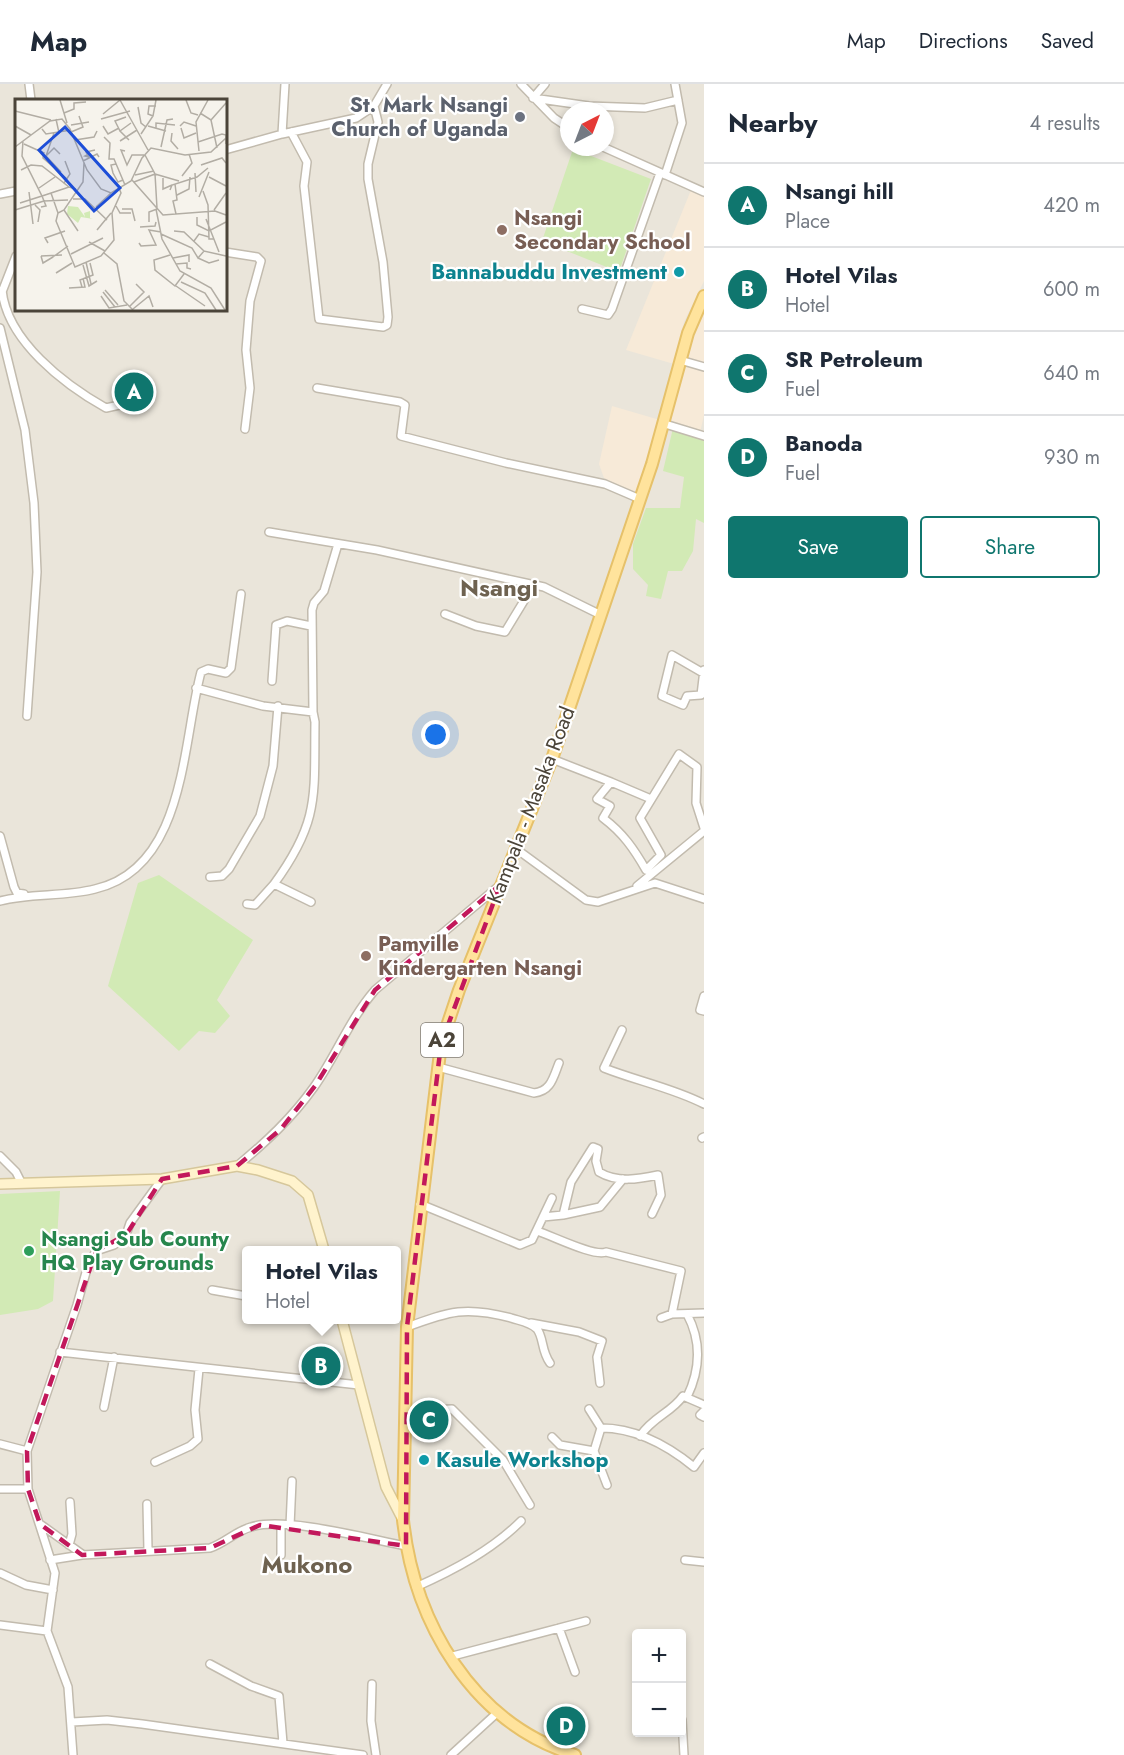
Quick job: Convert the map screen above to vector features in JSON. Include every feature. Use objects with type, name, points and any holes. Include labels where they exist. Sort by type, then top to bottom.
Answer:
[{"type":"main road","name":"Kampala - Masaka Road","points":[[575,1755],[526,1732],[498,1712],[449,1657],[437,1637],[416,1587],[406,1546],[403,1520],[407,1327],[441,1044],[459,990],[552,759],[665,424],[680,360],[704,296]]},
{"type":"street","points":[[29,84],[32,99]]},
{"type":"street","points":[[282,134],[285,84]]},
{"type":"street","points":[[226,150],[282,134],[356,118],[374,106],[387,84]]},
{"type":"street","points":[[521,84],[533,98],[560,120]]},
{"type":"street","points":[[533,98],[545,84]]},
{"type":"street","points":[[582,309],[608,315],[612,309],[682,123],[675,84]]},
{"type":"street","points":[[533,98],[589,106],[645,108],[678,100]]},
{"type":"street","points":[[291,132],[307,162],[304,186],[319,319],[383,327],[387,325],[388,317],[384,274],[368,179],[368,164],[378,122],[374,106]]},
{"type":"street","points":[[614,152],[704,192]]},
{"type":"street","points":[[0,194],[15,191]]},
{"type":"street","points":[[226,252],[257,258],[261,261],[250,301],[246,350],[250,388],[245,429]]},
{"type":"street","points":[[0,307],[2,290],[15,260]]},
{"type":"street","points":[[2,290],[4,307],[11,322],[51,370],[106,408],[128,404]]},
{"type":"street","points":[[0,328],[25,430],[34,503],[38,572],[27,716]]},
{"type":"street","points":[[680,360],[704,367]]},
{"type":"street","points":[[317,388],[400,402],[405,405],[401,435],[506,463],[605,484],[640,499]]},
{"type":"street","points":[[665,424],[704,436]]},
{"type":"street","points":[[269,532],[428,561],[555,590],[601,615]]},
{"type":"street","points":[[247,904],[255,905],[274,884],[299,847],[313,811],[315,722],[311,626],[314,603],[322,596],[338,544]]},
{"type":"street","points":[[446,614],[476,626],[505,632],[533,586]]},
{"type":"street","points":[[0,836],[17,893],[96,889],[114,882],[152,854],[180,781],[196,688],[201,672],[204,669],[226,673],[230,671],[241,594]]},
{"type":"street","points":[[272,681],[276,625],[287,621],[311,626]]},
{"type":"street","points":[[672,655],[703,672],[701,696],[687,696],[683,705],[662,696],[672,655]]},
{"type":"street","points":[[196,688],[263,706],[313,712]]},
{"type":"street","points":[[210,877],[222,876],[229,869],[260,816],[273,766],[278,706]]},
{"type":"street","points":[[611,782],[597,799],[610,806],[603,818],[619,830],[634,848],[646,870],[661,855],[640,818],[679,754],[697,767],[696,803],[704,830],[635,888]]},
{"type":"street","points":[[552,759],[651,799]]},
{"type":"street","points":[[515,848],[586,900],[598,902],[635,888],[663,884],[704,899]]},
{"type":"street","points":[[274,884],[311,902]]},
{"type":"street","points":[[237,1166],[281,1129],[315,1086],[359,1008],[375,990],[500,885]]},
{"type":"street","points":[[0,901],[26,894]]},
{"type":"street","points":[[704,996],[700,1010],[704,1011]]},
{"type":"street","points":[[622,1030],[604,1068],[651,1085],[680,1092],[704,1104]]},
{"type":"street","points":[[438,1067],[534,1093],[544,1092],[550,1086],[559,1063]]},
{"type":"street","points":[[563,1215],[571,1182],[593,1147],[598,1149],[596,1161],[599,1172],[607,1176],[635,1180],[658,1175],[661,1195],[652,1214]]},
{"type":"street","points":[[0,1156],[16,1172],[21,1182]]},
{"type":"street","points":[[0,1184],[162,1179],[237,1166],[279,1175],[299,1186],[312,1204],[323,1246]]},
{"type":"street","points":[[74,1755],[68,1687],[47,1630],[55,1573],[28,1489],[27,1451],[88,1265],[96,1251],[114,1245],[126,1235],[130,1223],[162,1179]]},
{"type":"street","points":[[543,1217],[600,1207],[623,1179]]},
{"type":"street","points":[[420,1204],[459,1218],[512,1243],[526,1244],[532,1240],[552,1198]]},
{"type":"street","points":[[537,1231],[566,1240],[591,1253],[606,1252],[681,1271],[672,1314]]},
{"type":"street","points":[[212,1290],[242,1295]]},
{"type":"street","points":[[407,1327],[443,1313],[466,1310],[490,1312],[528,1323],[579,1332],[602,1341],[597,1357],[600,1383]]},
{"type":"street","points":[[661,1318],[672,1314],[704,1313]]},
{"type":"street","points":[[687,1314],[696,1335],[698,1367],[687,1398]]},
{"type":"street","points":[[528,1323],[540,1335],[542,1353],[550,1363]]},
{"type":"street","points":[[343,1324],[386,1488],[403,1520]]},
{"type":"street","points":[[60,1352],[359,1385]]},
{"type":"street","points":[[104,1407],[114,1357]]},
{"type":"street","points":[[155,1462],[190,1446],[198,1439],[195,1410],[199,1369]]},
{"type":"street","points":[[640,1436],[657,1416],[676,1407],[683,1396],[704,1405]]},
{"type":"street","points":[[405,1411],[452,1409],[503,1460],[530,1505]]},
{"type":"street","points":[[589,1410],[601,1428]]},
{"type":"street","points":[[704,1411],[700,1415],[704,1417]]},
{"type":"street","points":[[601,1428],[615,1428],[670,1448],[694,1467],[704,1453]]},
{"type":"street","points":[[601,1428],[594,1451],[607,1485]]},
{"type":"street","points":[[552,1437],[560,1445],[594,1451]]},
{"type":"street","points":[[0,1444],[27,1451]]},
{"type":"street","points":[[290,1526],[292,1481]]},
{"type":"street","points":[[0,1489],[28,1489]]},
{"type":"street","points":[[69,1545],[72,1534],[70,1502]]},
{"type":"street","points":[[147,1504],[148,1550]]},
{"type":"street","points":[[416,1587],[453,1570],[502,1540],[521,1521]]},
{"type":"street","points":[[40,1524],[82,1554]]},
{"type":"street","points":[[50,1560],[82,1554],[210,1548],[226,1543],[252,1526],[290,1526],[406,1546]]},
{"type":"street","points":[[281,1526],[281,1555]]},
{"type":"street","points":[[686,1560],[704,1562]]},
{"type":"street","points":[[0,1573],[26,1585],[53,1590]]},
{"type":"street","points":[[449,1657],[586,1621]]},
{"type":"street","points":[[0,1626],[47,1630]]},
{"type":"street","points":[[559,1628],[575,1672]]},
{"type":"street","points":[[210,1664],[251,1686],[279,1696],[283,1743]]},
{"type":"street","points":[[372,1684],[371,1721],[376,1755]]},
{"type":"street","points":[[451,1755],[498,1712]]},
{"type":"street","points":[[72,1722],[107,1720],[363,1755]]},
{"type":"street","points":[[682,1737],[684,1755]]},
{"type":"highlighted area","points":[[500,885],[441,1044],[407,1327],[406,1546],[260,1525],[210,1548],[82,1555],[40,1524],[28,1489],[27,1451],[96,1251],[126,1235],[162,1179],[237,1166],[281,1129],[315,1086],[375,990]]},
{"type":"shaded area","points":[[0,84],[704,84],[704,1755],[0,1755]]},
{"type":"shaded area","points":[[691,190],[704,197],[704,281],[684,322],[674,364],[626,350]]},
{"type":"shaded area","points":[[704,307],[704,415],[700,433],[669,421]]},
{"type":"shaded area","points":[[612,406],[660,420],[636,494],[604,478],[599,464]]},
{"type":"green space","points":[[571,156],[591,156],[651,179],[619,272],[542,241]]},
{"type":"green space","points":[[673,428],[704,437],[704,523],[696,519],[693,551],[682,571],[668,571],[661,599],[646,596],[648,585],[633,569],[633,544],[646,508],[680,508],[684,477],[663,471]]},
{"type":"green space","points":[[159,875],[253,940],[217,1000],[230,1016],[215,1033],[199,1031],[179,1051],[108,986],[138,883]]},
{"type":"green space","name":"Nsangi Sub County HQ Play Grounds","points":[[60,1191],[53,1301],[38,1309],[0,1315],[0,1194]]},
{"type":"place","name":"St. Mark Nsangi Church of Uganda","points":[[520,117]]},
{"type":"place","name":"Nsangi Secondary School","points":[[502,230]]},
{"type":"place","name":"Bannabuddu Investment","points":[[679,272]]},
{"type":"place","name":"Nsangi hill","points":[[134,392]]},
{"type":"place","name":"Pamville Kindergarten Nsangi","points":[[366,956]]},
{"type":"place","name":"Nsangi Sub County HQ Play Grounds","points":[[29,1251]]},
{"type":"place","name":"Hotel Vilas","points":[[321,1366]]},
{"type":"place","name":"SR Petroleum","points":[[429,1420]]},
{"type":"place","name":"Kasule Workshop","points":[[424,1460]]},
{"type":"place","name":"Banoda","points":[[566,1726]]},
{"type":"district","name":"Nsangi","points":[[499,587]]},
{"type":"district","name":"Mukono","points":[[307,1564]]}]
